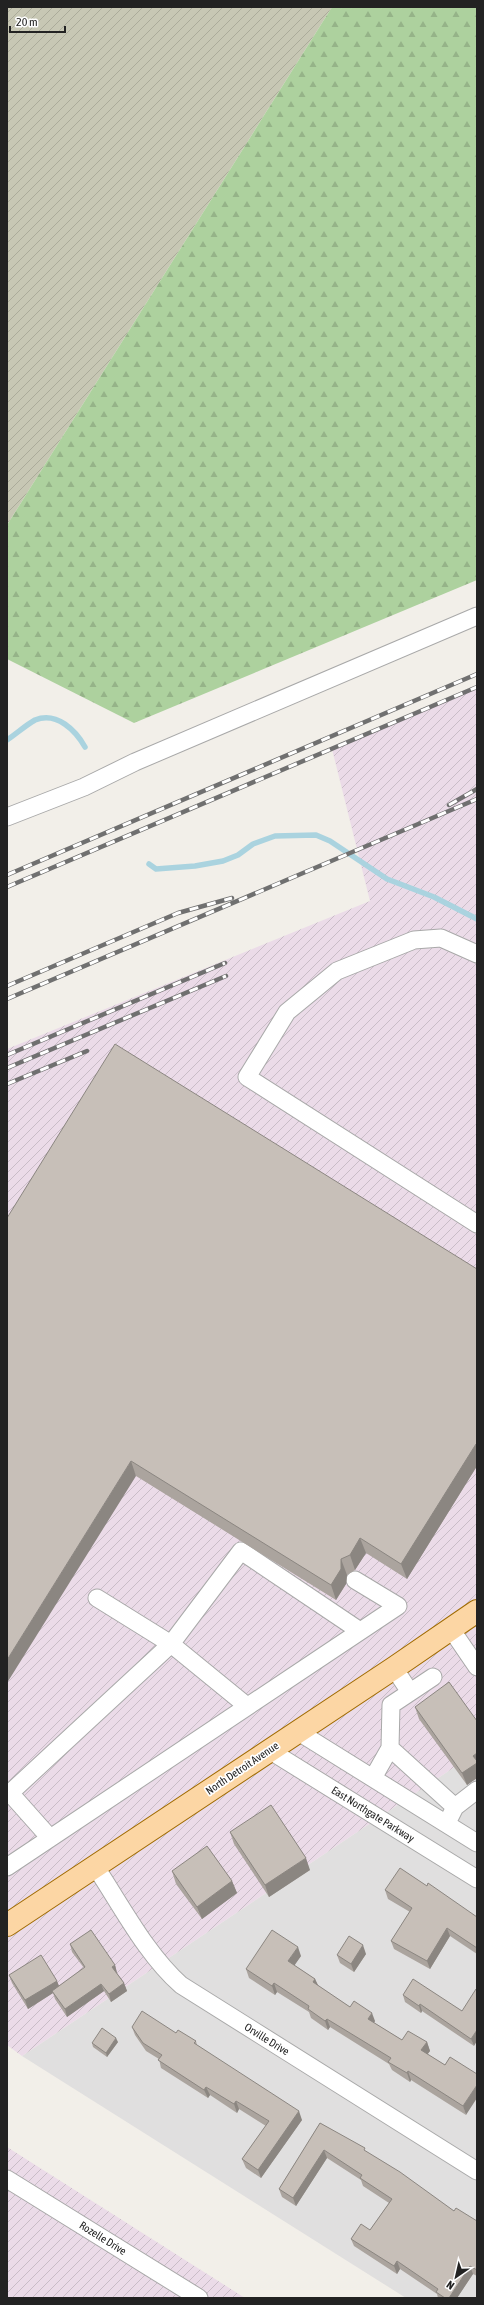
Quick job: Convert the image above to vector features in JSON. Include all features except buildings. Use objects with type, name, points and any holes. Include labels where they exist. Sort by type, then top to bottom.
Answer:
[{"type":"main road","name":"North Detroit Avenue","points":[[7,1925],[394,1668],[477,1611]]},
{"type":"street","points":[[7,817],[84,787],[135,762],[477,616]]},
{"type":"street","points":[[477,954],[441,938],[414,940],[337,971],[287,1012],[247,1077],[477,1224]]},
{"type":"street","points":[[50,1838],[8,1794],[171,1644],[241,1551],[360,1631]]},
{"type":"street","points":[[7,1867],[398,1606],[354,1580]]},
{"type":"street","points":[[97,1598],[171,1644],[247,1706]]},
{"type":"street","points":[[450,1629],[475,1660]]},
{"type":"street","points":[[394,1668],[410,1692]]},
{"type":"street","points":[[372,1778],[390,1748],[391,1705],[433,1677]]},
{"type":"street","points":[[297,1731],[477,1843]]},
{"type":"street","points":[[390,1748],[455,1807]]},
{"type":"street","name":"East Northgate Parkway","points":[[269,1750],[477,1879]]},
{"type":"street","points":[[446,1824],[455,1807],[477,1790]]},
{"type":"street","name":"Orville Drive","points":[[95,1866],[155,1957],[166,1972],[181,1985],[477,2171]]},
{"type":"street","name":"Rozelle Drive","points":[[7,2179],[199,2298]]},
{"type":"shaded area","points":[[7,7],[332,7],[7,525]]},
{"type":"shaded area","points":[[477,687],[477,1752],[22,2056],[7,2045],[7,1049],[370,901],[332,749]]},
{"type":"shaded area","points":[[477,1752],[477,2298],[406,2298],[22,2056]]},
{"type":"shaded area","points":[[7,2147],[245,2298],[7,2298]]},
{"type":"green space","points":[[332,7],[477,7],[477,580],[134,723],[7,659],[7,525]]},
{"type":"waterway","points":[[7,740],[35,720],[51,718],[58,720],[71,729],[85,747]]},
{"type":"waterway","points":[[149,864],[156,869],[195,866],[223,861],[238,855],[253,844],[275,836],[316,835],[330,841],[387,879],[434,897],[477,919]]},
{"type":"railway","points":[[7,875],[477,674]]},
{"type":"railway","points":[[7,887],[477,687]]},
{"type":"railway","points":[[449,805],[477,789]]},
{"type":"railway","points":[[7,999],[477,799]]},
{"type":"railway","points":[[7,986],[178,913],[232,898]]},
{"type":"railway","points":[[7,1055],[225,963]]},
{"type":"railway","points":[[7,1068],[226,976]]},
{"type":"railway","points":[[7,1084],[87,1051]]}]
